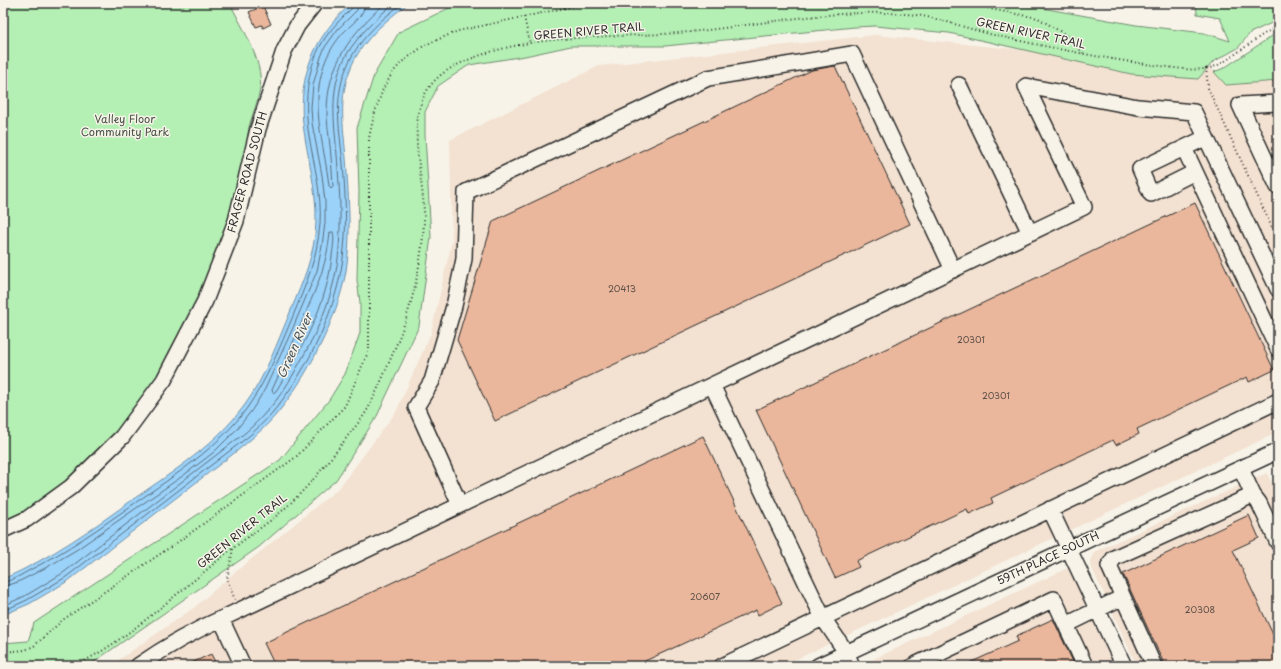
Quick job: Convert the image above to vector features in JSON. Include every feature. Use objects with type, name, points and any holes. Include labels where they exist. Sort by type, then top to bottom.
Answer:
[{"type":"street","name":"FRAGER ROAD SOUTH","points":[[3,530],[27,519],[71,487],[122,437],[164,380],[205,301],[236,221],[258,129],[284,50],[297,26],[314,3]]},
{"type":"street","points":[[460,505],[416,407],[432,381],[454,306],[464,259],[466,192],[708,78],[852,54],[953,270]]},
{"type":"street","points":[[959,84],[1030,233]]},
{"type":"street","points":[[138,666],[165,647],[199,628],[239,611],[1084,207],[1026,86],[1093,97],[1138,107],[1194,112],[1205,138],[1278,289]]},
{"type":"street","points":[[1278,103],[1240,105],[1278,186]]},
{"type":"street","points":[[1195,172],[1151,194],[1140,169],[1205,138]]},
{"type":"street","points":[[1184,148],[1278,349]]},
{"type":"street","points":[[712,385],[823,618],[849,659]]},
{"type":"street","points":[[722,666],[1278,401]]},
{"type":"street","name":"59TH PLACE SOUTH","points":[[818,666],[849,659],[1069,549],[1278,451]]},
{"type":"street","points":[[1241,469],[1278,544]]},
{"type":"street","points":[[1154,666],[1109,566],[1114,558],[1253,495]]},
{"type":"street","points":[[1050,509],[1124,666]]},
{"type":"street","points":[[1066,625],[1123,596]]},
{"type":"street","points":[[913,666],[1054,599],[1085,666]]},
{"type":"street","points":[[221,619],[243,666]]},
{"type":"path","points":[[3,652],[26,650],[34,646],[64,619],[178,542],[296,457],[345,406],[369,350],[369,138],[374,115],[383,89],[393,72],[402,62],[425,45],[458,31],[588,3]]},
{"type":"path","points":[[977,3],[990,9],[1038,18],[1066,35],[1084,53]]},
{"type":"path","name":"GREEN RIVER TRAIL","points":[[74,666],[94,655],[152,615],[233,548],[276,516],[312,482],[368,410],[401,332],[413,293],[420,257],[424,220],[416,126],[417,119],[421,103],[428,89],[438,77],[447,70],[464,62],[499,50],[530,44],[596,36],[700,31],[821,15],[879,13],[932,18],[988,34],[1084,53],[1141,63],[1193,69],[1214,66],[1228,60],[1259,37],[1278,26]]},
{"type":"path","points":[[524,17],[530,44]]},
{"type":"path","points":[[1206,68],[1208,88],[1278,241]]},
{"type":"path","points":[[233,548],[227,579],[239,611]]},
{"type":"shaded area","points":[[875,35],[1212,69],[1226,85],[1278,81],[1278,432],[782,666],[110,666],[195,607],[339,488],[396,412],[431,333],[452,241],[450,140],[599,66]]},
{"type":"shaded area","points":[[1267,473],[1278,497],[1278,666],[1137,666],[1090,564],[1094,552]]},
{"type":"shaded area","points":[[1068,568],[1114,666],[859,666]]},
{"type":"green space","name":"Valley Floor Community Park","points":[[3,3],[230,3],[247,35],[257,59],[261,83],[249,127],[247,141],[248,148],[222,252],[156,382],[107,444],[50,498],[24,513],[3,522]]},
{"type":"green space","points":[[473,3],[1014,3],[1136,25],[1204,33],[1230,41],[1220,18],[1197,14],[1196,3],[1278,3],[1278,20],[1250,33],[1238,48],[1213,62],[1198,79],[1131,74],[949,33],[875,26],[665,46],[571,46],[525,56],[469,65],[438,86],[425,112],[431,237],[419,326],[377,416],[336,480],[259,547],[88,666],[28,666],[3,664],[3,643],[28,641],[34,623],[280,460],[329,400],[345,374],[360,333],[360,302],[357,280],[359,192],[357,128],[374,75],[399,32],[449,8]]},
{"type":"green space","points":[[1278,32],[1278,81],[1226,85],[1214,72],[1224,68]]},
{"type":"water","name":"Green River","points":[[352,3],[409,3],[383,24],[367,41],[354,60],[346,83],[343,96],[343,122],[349,210],[349,247],[346,271],[336,308],[309,367],[287,401],[275,416],[262,430],[237,451],[68,581],[29,604],[3,615],[3,579],[38,562],[71,542],[164,478],[193,456],[233,420],[258,384],[276,347],[304,278],[311,256],[315,234],[315,197],[303,124],[303,89],[312,57],[319,42],[339,15]]},
{"type":"building","points":[[263,6],[271,24],[263,28],[262,25],[256,27],[249,12]]},
{"type":"building","points":[[835,66],[910,224],[495,421],[457,340],[493,221],[812,70]]},
{"type":"building","points":[[1195,203],[1274,370],[1249,382],[1247,377],[1137,429],[1139,434],[1116,445],[1113,440],[991,498],[993,503],[969,514],[967,509],[856,561],[859,567],[835,578],[756,410]]},
{"type":"building","points":[[703,436],[782,603],[758,615],[756,610],[645,661],[648,666],[275,666],[264,643]]},
{"type":"building","points":[[1249,515],[1259,538],[1233,550],[1278,645],[1278,666],[1165,666],[1123,574]]},
{"type":"building","points":[[1053,619],[1075,666],[963,666],[1018,641],[1016,636]]},
{"type":"building","points":[[211,654],[217,666],[185,666]]}]
